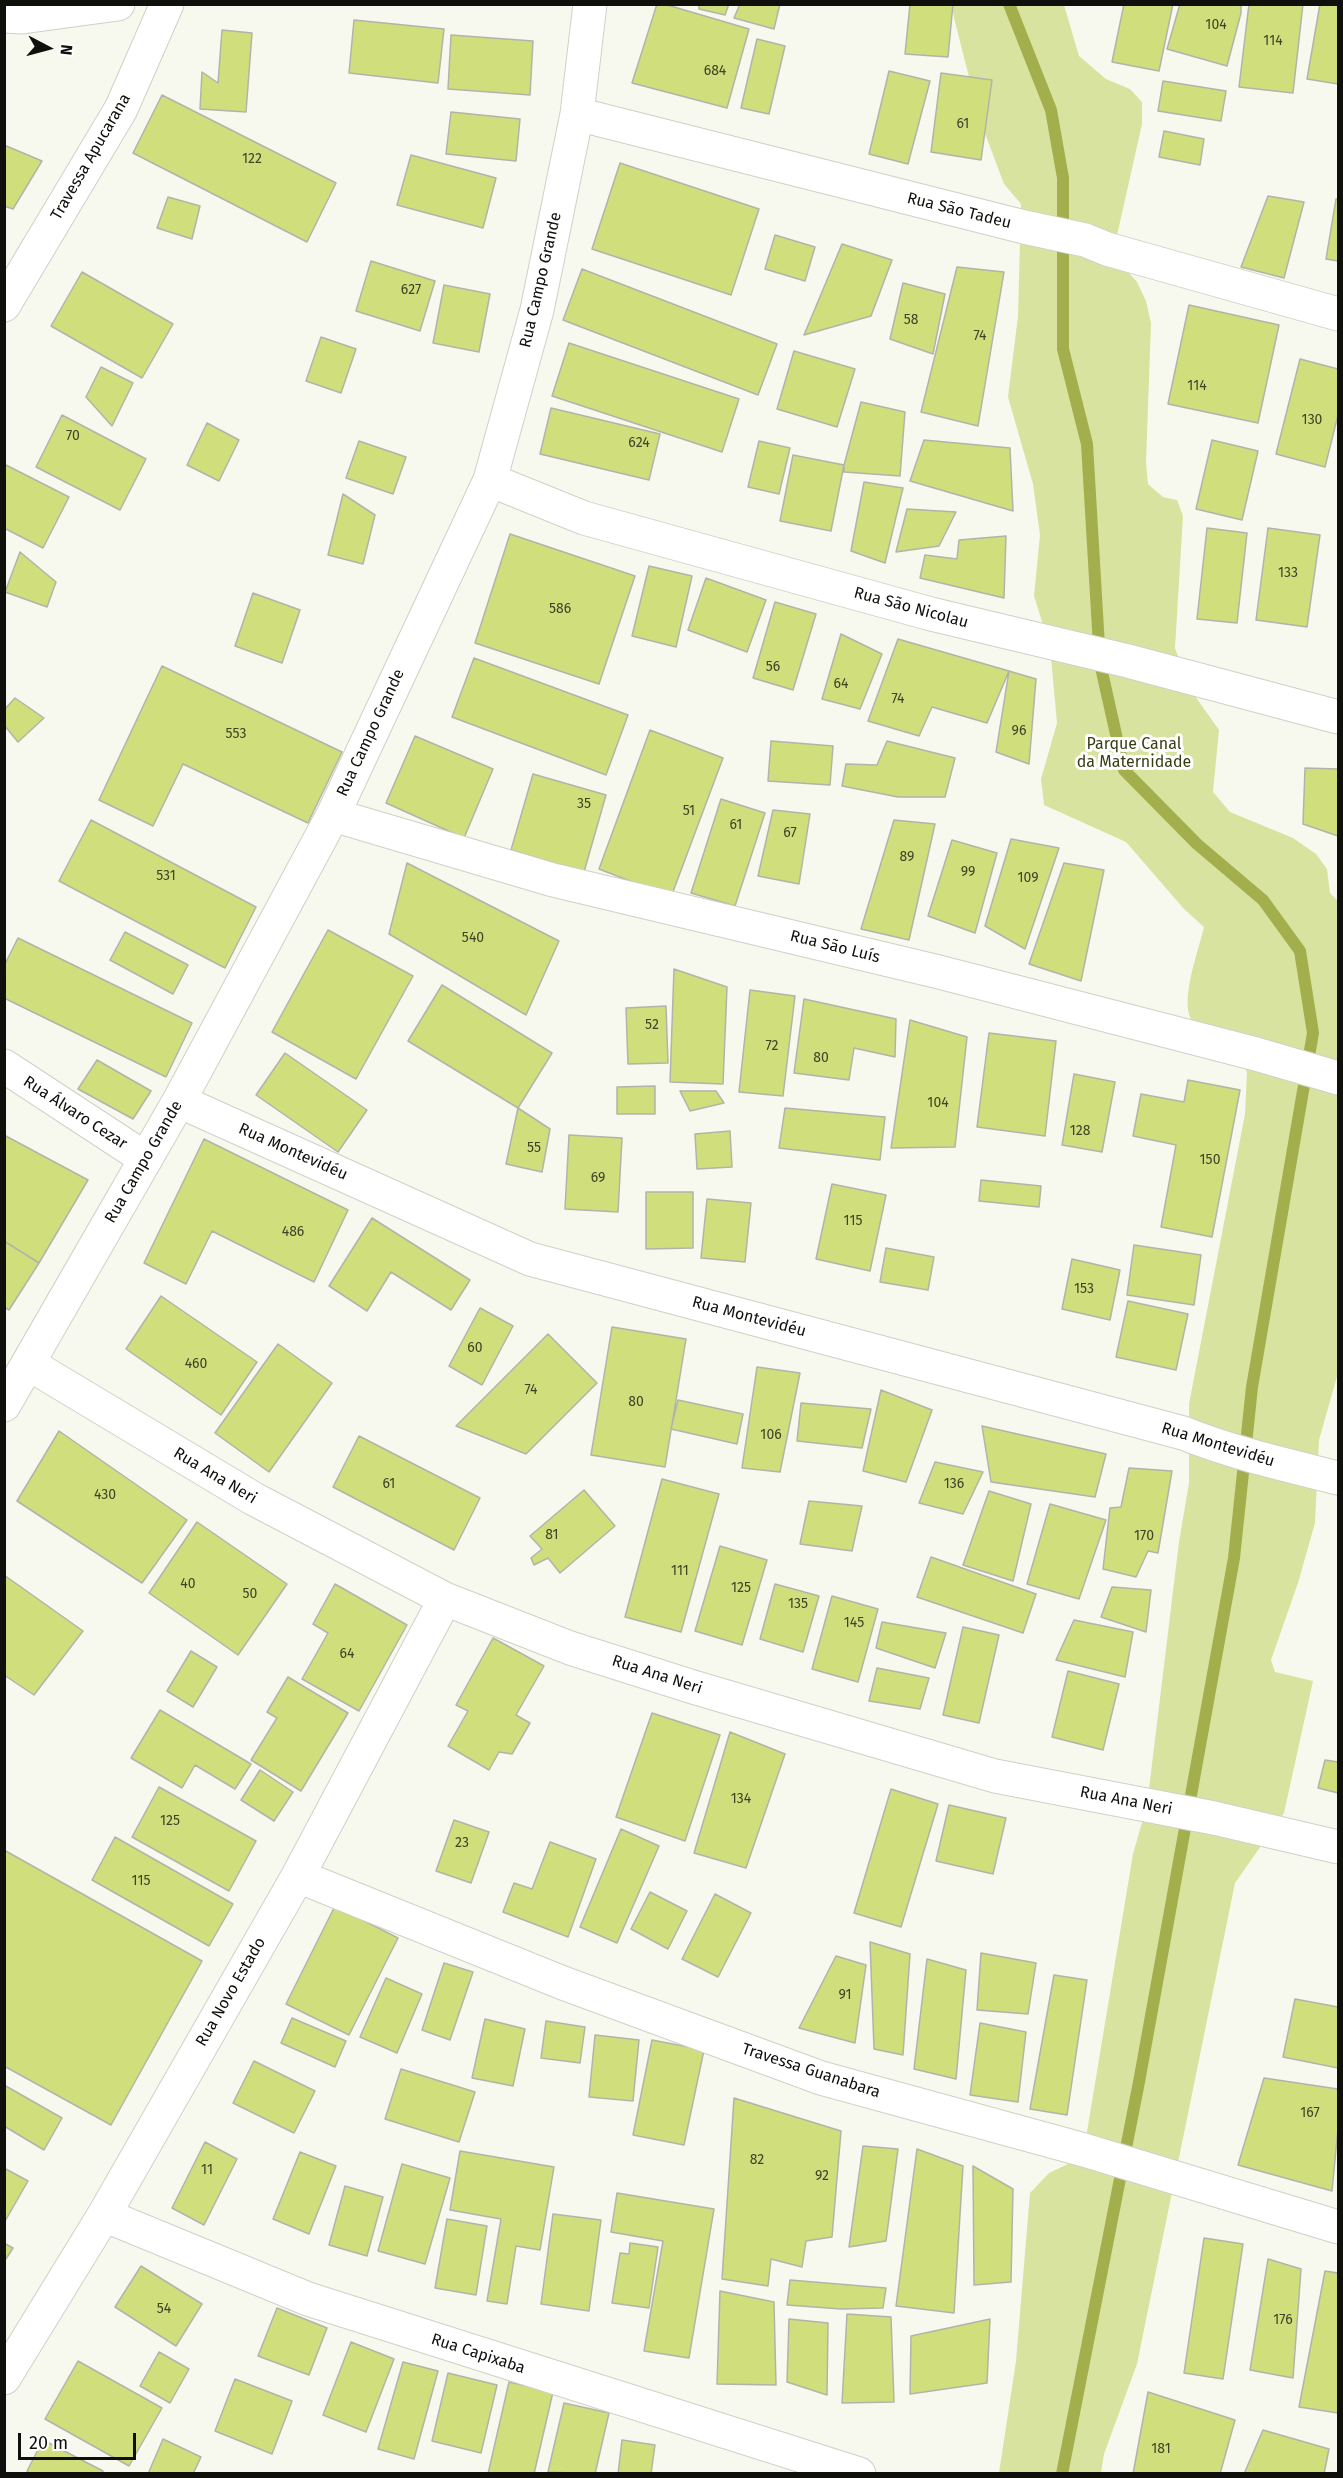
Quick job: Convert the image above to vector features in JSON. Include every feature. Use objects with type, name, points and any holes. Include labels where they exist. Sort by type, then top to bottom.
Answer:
[{"type":"street","points":[[4,16],[22,17],[118,4]]},
{"type":"street","name":"Travessa Apucarana","points":[[4,305],[121,109],[167,4]]},
{"type":"street","name":"Rua Campo Grande","points":[[4,1405],[179,1101],[333,815],[490,480],[537,310],[577,114],[590,4]]},
{"type":"street","name":"Rua São Tadeu","points":[[577,114],[1024,227],[1085,240],[1107,249],[1338,314]]},
{"type":"street","name":"Rua São Nicolau","points":[[490,480],[584,518],[931,614],[1128,661],[1338,717]]},
{"type":"street","name":"Rua São Luís","points":[[333,815],[553,880],[928,970],[1274,1059],[1338,1078]]},
{"type":"street","name":"Rua Álvaro Cezar","points":[[4,1066],[146,1159]]},
{"type":"street","name":"Rua Montevidéu","points":[[179,1101],[530,1259],[1172,1430],[1205,1442],[1338,1478]]},
{"type":"street","name":"Rua Ana Neri","points":[[29,1364],[254,1499],[445,1599],[570,1648],[693,1687],[995,1776],[1214,1818],[1338,1847]]},
{"type":"street","name":"Rua Novo Estado","points":[[4,2378],[104,2215],[298,1876],[445,1599]]},
{"type":"street","name":"Travessa Guanabara","points":[[298,1876],[563,1983],[821,2078],[1088,2152],[1338,2227]]},
{"type":"street","name":"Rua Capixaba","points":[[104,2215],[308,2300],[860,2474]]},
{"type":"green space","name":"Parque Canal da Maternidade","points":[[952,5],[1064,5],[1079,56],[1106,79],[1130,89],[1142,102],[1142,124],[1116,240],[1123,266],[1137,282],[1146,301],[1151,323],[1146,463],[1148,484],[1163,497],[1177,500],[1183,516],[1175,648],[1190,689],[1219,730],[1213,792],[1230,812],[1293,838],[1316,854],[1327,869],[1330,893],[1338,901],[1338,1373],[1319,1440],[1315,1523],[1298,1583],[1271,1660],[1275,1672],[1313,1681],[1284,1813],[1235,1883],[1137,2364],[1104,2454],[1101,2473],[999,2473],[1016,2361],[1030,2193],[1049,2173],[1070,2163],[1084,2150],[1133,1854],[1147,1805],[1179,1542],[1189,1483],[1189,1404],[1245,1114],[1247,1072],[1231,1042],[1194,1024],[1188,1010],[1189,987],[1204,927],[1184,909],[1126,842],[1044,805],[1041,779],[1057,723],[1050,647],[1034,596],[1040,535],[1033,484],[1008,397],[1018,316],[1021,204],[1004,184],[980,120]]},
{"type":"building","points":[[657,4],[664,4],[749,29],[727,108],[632,83]]},
{"type":"building","points":[[699,4],[729,4],[725,15],[699,9]]},
{"type":"building","points":[[740,4],[780,4],[774,29],[734,18]]},
{"type":"building","points":[[910,4],[953,4],[948,57],[905,54]]},
{"type":"building","points":[[1124,4],[1173,4],[1159,71],[1112,62]]},
{"type":"building","points":[[1180,4],[1241,4],[1241,13],[1227,66],[1167,49]]},
{"type":"building","points":[[1249,4],[1303,4],[1293,93],[1239,87]]},
{"type":"building","points":[[1320,4],[1338,4],[1338,84],[1307,79]]},
{"type":"building","points":[[354,20],[444,29],[438,83],[349,73]]},
{"type":"building","points":[[222,30],[252,33],[246,112],[200,109],[202,72],[218,83]]},
{"type":"building","points":[[451,35],[533,41],[530,95],[448,89]]},
{"type":"building","points":[[757,39],[785,46],[769,114],[741,108]]},
{"type":"building","points":[[889,71],[930,81],[908,164],[869,154]]},
{"type":"building","points":[[941,73],[992,80],[981,160],[931,152]]},
{"type":"building","points":[[1163,81],[1226,91],[1221,121],[1158,111]]},
{"type":"building","points":[[162,95],[336,183],[307,242],[133,153]]},
{"type":"building","points":[[451,112],[520,119],[516,161],[446,154]]},
{"type":"building","points":[[1164,131],[1204,139],[1200,165],[1159,157]]},
{"type":"building","points":[[4,145],[42,161],[13,209],[4,206]]},
{"type":"building","points":[[411,155],[496,178],[483,228],[397,205]]},
{"type":"building","points":[[620,163],[759,209],[731,295],[592,249]]},
{"type":"building","points":[[1268,196],[1304,202],[1284,278],[1241,267]]},
{"type":"building","points":[[168,197],[200,206],[192,239],[157,228]]},
{"type":"building","points":[[1336,199],[1338,199],[1338,261],[1326,259]]},
{"type":"building","points":[[775,235],[815,247],[805,281],[765,269]]},
{"type":"building","points":[[842,244],[892,260],[871,316],[804,335]]},
{"type":"building","points":[[371,261],[435,281],[420,331],[356,311]]},
{"type":"building","points":[[957,267],[1004,272],[978,426],[921,412]]},
{"type":"building","points":[[582,269],[777,344],[758,395],[563,320]]},
{"type":"building","points":[[82,272],[173,324],[142,378],[51,326]]},
{"type":"building","points":[[903,283],[945,294],[933,354],[890,339]]},
{"type":"building","points":[[444,285],[490,294],[479,352],[433,343]]},
{"type":"building","points":[[1189,305],[1279,325],[1258,423],[1168,404]]},
{"type":"building","points":[[321,337],[356,349],[341,393],[306,381]]},
{"type":"building","points":[[569,343],[739,399],[722,452],[552,396]]},
{"type":"building","points":[[794,351],[855,369],[837,427],[777,409]]},
{"type":"building","points":[[1300,359],[1338,369],[1338,415],[1325,467],[1276,454]]},
{"type":"building","points":[[101,367],[133,383],[112,426],[86,397]]},
{"type":"building","points":[[861,402],[905,412],[900,476],[844,472]]},
{"type":"building","points":[[551,408],[660,434],[649,480],[540,454]]},
{"type":"building","points":[[62,415],[146,459],[120,510],[36,467]]},
{"type":"building","points":[[207,423],[239,440],[219,481],[187,465]]},
{"type":"building","points":[[924,440],[1010,448],[1013,511],[910,481]]},
{"type":"building","points":[[1212,440],[1258,451],[1242,520],[1196,509]]},
{"type":"building","points":[[359,441],[406,457],[393,494],[346,478]]},
{"type":"building","points":[[759,441],[790,448],[779,494],[748,487]]},
{"type":"building","points":[[793,455],[844,465],[831,531],[780,521]]},
{"type":"building","points":[[4,464],[69,497],[43,548],[4,528]]},
{"type":"building","points":[[864,482],[903,488],[885,563],[851,551]]},
{"type":"building","points":[[343,494],[375,515],[363,564],[328,555]]},
{"type":"building","points":[[907,509],[956,512],[939,546],[896,552]]},
{"type":"building","points":[[1207,528],[1247,533],[1237,623],[1197,619]]},
{"type":"building","points":[[1268,528],[1320,535],[1307,627],[1256,620]]},
{"type":"building","points":[[510,534],[635,576],[599,684],[475,643]]},
{"type":"building","points":[[1006,536],[1004,598],[920,578],[925,555],[957,559],[959,540]]},
{"type":"building","points":[[20,552],[56,582],[47,607],[5,592]]},
{"type":"building","points":[[649,566],[692,576],[676,647],[632,636]]},
{"type":"building","points":[[706,578],[766,600],[747,652],[688,630]]},
{"type":"building","points":[[253,593],[300,610],[282,663],[235,646]]},
{"type":"building","points":[[775,602],[816,614],[793,690],[753,678]]},
{"type":"building","points":[[841,634],[882,654],[860,709],[822,699]]},
{"type":"building","points":[[898,639],[1009,671],[987,723],[932,707],[919,736],[868,721]]},
{"type":"building","points":[[474,658],[628,715],[606,775],[452,717]]},
{"type":"building","points":[[162,666],[342,752],[308,823],[183,764],[153,826],[99,800]]},
{"type":"building","points":[[1009,671],[1036,679],[1029,764],[996,752]]},
{"type":"building","points":[[15,698],[44,718],[18,742],[4,725],[4,710]]},
{"type":"building","points":[[650,730],[723,758],[671,897],[599,869]]},
{"type":"building","points":[[415,736],[493,769],[464,838],[386,803]]},
{"type":"building","points":[[771,741],[833,746],[830,785],[768,781]]},
{"type":"building","points":[[887,741],[955,758],[945,797],[898,797],[842,786],[846,764],[877,765]]},
{"type":"building","points":[[1305,768],[1338,769],[1338,836],[1303,824]]},
{"type":"building","points":[[533,774],[606,795],[584,872],[511,850]]},
{"type":"building","points":[[721,799],[765,813],[735,906],[691,893]]},
{"type":"building","points":[[773,810],[810,814],[799,884],[758,876]]},
{"type":"building","points":[[91,820],[256,907],[225,968],[59,881]]},
{"type":"building","points":[[894,820],[935,824],[909,940],[861,929]]},
{"type":"building","points":[[1011,839],[1059,848],[1025,949],[985,926]]},
{"type":"building","points":[[952,840],[997,853],[975,933],[928,916]]},
{"type":"building","points":[[407,863],[559,941],[526,1015],[389,934]]},
{"type":"building","points":[[1064,863],[1104,870],[1081,981],[1029,964]]},
{"type":"building","points":[[328,930],[413,976],[356,1079],[272,1032]]},
{"type":"building","points":[[125,932],[188,965],[173,994],[110,960]]},
{"type":"building","points":[[18,938],[192,1023],[166,1077],[4,998],[4,966]]},
{"type":"building","points":[[674,969],[727,987],[723,1084],[670,1082]]},
{"type":"building","points":[[442,985],[552,1053],[518,1108],[408,1041]]},
{"type":"building","points":[[750,990],[795,996],[783,1096],[739,1092]]},
{"type":"building","points":[[804,999],[896,1019],[895,1057],[854,1048],[849,1080],[794,1073]]},
{"type":"building","points":[[666,1006],[668,1063],[628,1064],[626,1008]]},
{"type":"building","points":[[910,1020],[967,1037],[955,1147],[891,1148]]},
{"type":"building","points":[[989,1033],[1056,1041],[1045,1136],[977,1127]]},
{"type":"building","points":[[285,1053],[367,1110],[338,1152],[256,1095]]},
{"type":"building","points":[[97,1060],[151,1091],[133,1119],[78,1089]]},
{"type":"building","points":[[1074,1074],[1115,1082],[1102,1152],[1062,1145]]},
{"type":"building","points":[[1188,1080],[1240,1090],[1212,1237],[1161,1227],[1176,1145],[1133,1136],[1141,1094],[1184,1102]]},
{"type":"building","points":[[655,1086],[655,1114],[617,1114],[617,1087]]},
{"type":"building","points":[[680,1091],[716,1091],[724,1103],[690,1111]]},
{"type":"building","points":[[518,1108],[550,1129],[542,1172],[506,1164]]},
{"type":"building","points":[[785,1108],[885,1117],[880,1160],[779,1148]]},
{"type":"building","points":[[730,1131],[732,1167],[697,1169],[695,1134]]},
{"type":"building","points":[[4,1135],[88,1180],[39,1263],[4,1241]]},
{"type":"building","points":[[569,1135],[622,1138],[618,1212],[565,1209]]},
{"type":"building","points":[[204,1139],[348,1210],[314,1282],[212,1231],[186,1284],[144,1263]]},
{"type":"building","points":[[981,1180],[1041,1186],[1039,1207],[979,1201]]},
{"type":"building","points":[[832,1184],[886,1195],[870,1271],[816,1259]]},
{"type":"building","points":[[646,1192],[693,1192],[693,1248],[646,1249]]},
{"type":"building","points":[[707,1199],[751,1203],[745,1262],[701,1258]]},
{"type":"building","points":[[372,1218],[470,1280],[451,1310],[391,1272],[367,1311],[329,1286]]},
{"type":"building","points":[[4,1241],[39,1263],[9,1310],[4,1307]]},
{"type":"building","points":[[1134,1245],[1201,1255],[1194,1305],[1127,1295]]},
{"type":"building","points":[[886,1248],[934,1257],[928,1290],[880,1282]]},
{"type":"building","points":[[1072,1259],[1120,1270],[1110,1320],[1062,1309]]},
{"type":"building","points":[[161,1296],[257,1362],[221,1415],[126,1349]]},
{"type":"building","points":[[1128,1301],[1188,1314],[1176,1370],[1116,1357]]},
{"type":"building","points":[[480,1308],[513,1326],[482,1385],[449,1366]]},
{"type":"building","points":[[612,1327],[686,1339],[665,1467],[591,1455]]},
{"type":"building","points":[[548,1334],[597,1383],[526,1454],[456,1426]]},
{"type":"building","points":[[278,1344],[332,1383],[269,1472],[215,1433]]},
{"type":"building","points":[[757,1367],[800,1373],[780,1472],[742,1468]]},
{"type":"building","points":[[881,1390],[932,1410],[906,1482],[863,1471]]},
{"type":"building","points":[[678,1400],[743,1414],[737,1444],[671,1429]]},
{"type":"building","points":[[801,1403],[871,1409],[862,1448],[797,1441]]},
{"type":"building","points":[[982,1426],[1106,1454],[1095,1497],[991,1482]]},
{"type":"building","points":[[59,1431],[187,1520],[142,1583],[17,1501]]},
{"type":"building","points":[[359,1436],[480,1498],[454,1550],[333,1487]]},
{"type":"building","points":[[935,1462],[983,1472],[963,1514],[919,1503]]},
{"type":"building","points":[[1129,1468],[1172,1471],[1158,1553],[1148,1551],[1136,1577],[1103,1569],[1110,1508],[1121,1507]]},
{"type":"building","points":[[662,1479],[719,1494],[681,1632],[625,1617]]},
{"type":"building","points":[[584,1490],[615,1526],[560,1573],[548,1558],[534,1565],[531,1558],[542,1549],[530,1536]]},
{"type":"building","points":[[989,1491],[1031,1504],[1013,1581],[963,1565]]},
{"type":"building","points":[[809,1501],[862,1506],[852,1551],[800,1544]]},
{"type":"building","points":[[1050,1504],[1106,1520],[1079,1599],[1027,1584]]},
{"type":"building","points":[[197,1522],[287,1584],[238,1655],[149,1593]]},
{"type":"building","points":[[720,1546],[767,1560],[742,1645],[695,1631]]},
{"type":"building","points":[[931,1557],[1036,1594],[1023,1633],[917,1597]]},
{"type":"building","points":[[4,1575],[83,1631],[34,1695],[4,1675]]},
{"type":"building","points":[[335,1584],[407,1625],[359,1711],[302,1679],[328,1633],[313,1624]]},
{"type":"building","points":[[775,1584],[819,1596],[803,1652],[760,1639]]},
{"type":"building","points":[[1112,1587],[1151,1590],[1146,1632],[1101,1617]]},
{"type":"building","points":[[832,1596],[878,1609],[858,1682],[812,1669]]},
{"type":"building","points":[[1074,1620],[1133,1632],[1125,1677],[1056,1660]]},
{"type":"building","points":[[882,1622],[946,1633],[935,1668],[876,1648]]},
{"type":"building","points":[[963,1627],[999,1635],[979,1723],[943,1715]]},
{"type":"building","points":[[493,1638],[544,1666],[516,1715],[530,1723],[512,1754],[499,1752],[489,1770],[448,1746],[468,1711],[456,1705]]},
{"type":"building","points":[[191,1651],[217,1667],[193,1707],[167,1691]]},
{"type":"building","points":[[877,1668],[929,1678],[920,1709],[869,1701]]},
{"type":"building","points":[[1068,1671],[1119,1684],[1103,1750],[1052,1737]]},
{"type":"building","points":[[288,1677],[348,1713],[301,1791],[251,1760],[277,1718],[267,1712]]},
{"type":"building","points":[[160,1710],[251,1764],[235,1789],[195,1765],[182,1788],[131,1758]]},
{"type":"building","points":[[652,1713],[720,1735],[685,1841],[616,1817]]},
{"type":"building","points":[[730,1732],[785,1754],[746,1868],[694,1853]]},
{"type":"building","points":[[1325,1760],[1338,1762],[1338,1793],[1318,1788]]},
{"type":"building","points":[[260,1770],[293,1792],[274,1821],[241,1800]]},
{"type":"building","points":[[159,1787],[256,1841],[229,1891],[132,1837]]},
{"type":"building","points":[[891,1789],[938,1804],[901,1927],[854,1913]]},
{"type":"building","points":[[949,1805],[1006,1818],[993,1874],[936,1861]]},
{"type":"building","points":[[454,1820],[489,1832],[471,1883],[436,1871]]},
{"type":"building","points":[[621,1829],[659,1846],[617,1943],[580,1927]]},
{"type":"building","points":[[115,1837],[233,1904],[209,1946],[92,1880]]},
{"type":"building","points":[[550,1842],[596,1859],[568,1937],[503,1912],[514,1883],[532,1889]]},
{"type":"building","points":[[4,1850],[202,1961],[111,2125],[4,2066]]},
{"type":"building","points":[[650,1892],[687,1911],[668,1949],[631,1929]]},
{"type":"building","points":[[715,1894],[751,1913],[718,1977],[682,1959]]},
{"type":"building","points":[[335,1906],[398,1938],[349,2035],[286,2004]]},
{"type":"building","points":[[870,1942],[910,1954],[903,2055],[874,2049]]},
{"type":"building","points":[[981,1953],[1036,1963],[1028,2014],[977,2010]]},
{"type":"building","points":[[836,1956],[866,1965],[855,2043],[799,2028]]},
{"type":"building","points":[[927,1959],[966,1970],[956,2079],[914,2069]]},
{"type":"building","points":[[444,1963],[473,1972],[450,2040],[422,2030]]},
{"type":"building","points":[[1054,1975],[1087,1980],[1067,2115],[1030,2109]]},
{"type":"building","points":[[386,1978],[422,1994],[397,2053],[360,2037]]},
{"type":"building","points":[[1295,1999],[1338,2007],[1338,2068],[1283,2057]]},
{"type":"building","points":[[292,2018],[346,2041],[335,2067],[281,2043]]},
{"type":"building","points":[[485,2019],[525,2029],[513,2086],[472,2078]]},
{"type":"building","points":[[546,2021],[585,2027],[580,2063],[541,2058]]},
{"type":"building","points":[[980,2023],[1026,2032],[1018,2102],[970,2095]]},
{"type":"building","points":[[595,2035],[639,2040],[633,2101],[589,2097]]},
{"type":"building","points":[[652,2040],[704,2050],[684,2145],[633,2135]]},
{"type":"building","points":[[254,2061],[315,2091],[294,2133],[233,2103]]},
{"type":"building","points":[[401,2069],[475,2092],[459,2142],[385,2119]]},
{"type":"building","points":[[1264,2078],[1338,2089],[1338,2129],[1332,2191],[1238,2165]]},
{"type":"building","points":[[4,2085],[62,2118],[44,2150],[4,2126]]},
{"type":"building","points":[[734,2098],[841,2131],[832,2237],[806,2241],[802,2267],[771,2259],[768,2286],[722,2279]]},
{"type":"building","points":[[205,2142],[237,2159],[204,2225],[172,2208]]},
{"type":"building","points":[[863,2146],[898,2149],[886,2241],[849,2247]]},
{"type":"building","points":[[917,2149],[963,2166],[954,2313],[896,2306]]},
{"type":"building","points":[[460,2151],[554,2167],[540,2250],[516,2246],[507,2304],[487,2301],[501,2219],[450,2210]]},
{"type":"building","points":[[300,2152],[336,2166],[309,2234],[273,2219]]},
{"type":"building","points":[[402,2164],[450,2178],[425,2264],[378,2251]]},
{"type":"building","points":[[973,2166],[1013,2189],[1011,2282],[974,2285]]},
{"type":"building","points":[[4,2168],[28,2181],[4,2223]]},
{"type":"building","points":[[345,2186],[383,2197],[367,2256],[329,2245]]},
{"type":"building","points":[[617,2193],[714,2209],[689,2358],[644,2351],[663,2241],[611,2232]]},
{"type":"building","points":[[553,2214],[601,2220],[589,2311],[541,2304]]},
{"type":"building","points":[[447,2219],[487,2226],[476,2295],[435,2288]]},
{"type":"building","points":[[1204,2238],[1243,2244],[1223,2379],[1184,2373]]},
{"type":"building","points":[[4,2243],[13,2248],[4,2262]]},
{"type":"building","points":[[630,2243],[658,2247],[649,2308],[612,2303],[620,2253],[629,2254]]},
{"type":"building","points":[[1268,2259],[1301,2269],[1293,2378],[1250,2370]]},
{"type":"building","points":[[141,2266],[202,2304],[176,2346],[115,2307]]},
{"type":"building","points":[[1325,2271],[1338,2273],[1338,2413],[1299,2407]]},
{"type":"building","points":[[790,2280],[886,2288],[883,2308],[841,2309],[787,2305]]},
{"type":"building","points":[[720,2291],[774,2302],[776,2385],[717,2384]]},
{"type":"building","points":[[277,2308],[327,2328],[309,2375],[258,2356]]},
{"type":"building","points":[[847,2314],[891,2317],[894,2402],[842,2403]]},
{"type":"building","points":[[789,2319],[828,2323],[827,2395],[787,2382]]},
{"type":"building","points":[[990,2319],[987,2383],[910,2394],[911,2336]]},
{"type":"building","points":[[351,2342],[394,2359],[366,2432],[323,2415]]},
{"type":"building","points":[[159,2352],[189,2369],[170,2403],[140,2386]]},
{"type":"building","points":[[78,2361],[162,2408],[129,2466],[45,2419]]},
{"type":"building","points":[[403,2362],[438,2371],[414,2459],[378,2449]]},
{"type":"building","points":[[448,2373],[497,2385],[481,2453],[432,2441]]},
{"type":"building","points":[[235,2379],[292,2401],[272,2454],[215,2431]]},
{"type":"building","points":[[509,2382],[553,2392],[534,2474],[488,2474]]},
{"type":"building","points":[[1148,2392],[1235,2420],[1220,2474],[1133,2474]]},
{"type":"building","points":[[564,2403],[609,2413],[595,2474],[548,2472]]},
{"type":"building","points":[[1263,2430],[1329,2449],[1324,2474],[1244,2474]]},
{"type":"building","points":[[163,2439],[201,2457],[193,2474],[148,2474]]},
{"type":"building","points":[[43,2440],[103,2471],[101,2474],[31,2474],[27,2471]]},
{"type":"building","points":[[622,2440],[655,2445],[651,2474],[618,2474]]},
{"type":"waterway","points":[[1009,4],[1051,110],[1063,178],[1063,349],[1087,444],[1100,663],[1124,770],[1197,844],[1263,900],[1300,951],[1313,1033],[1252,1387],[1234,1558],[1139,2082],[1062,2474]]}]
